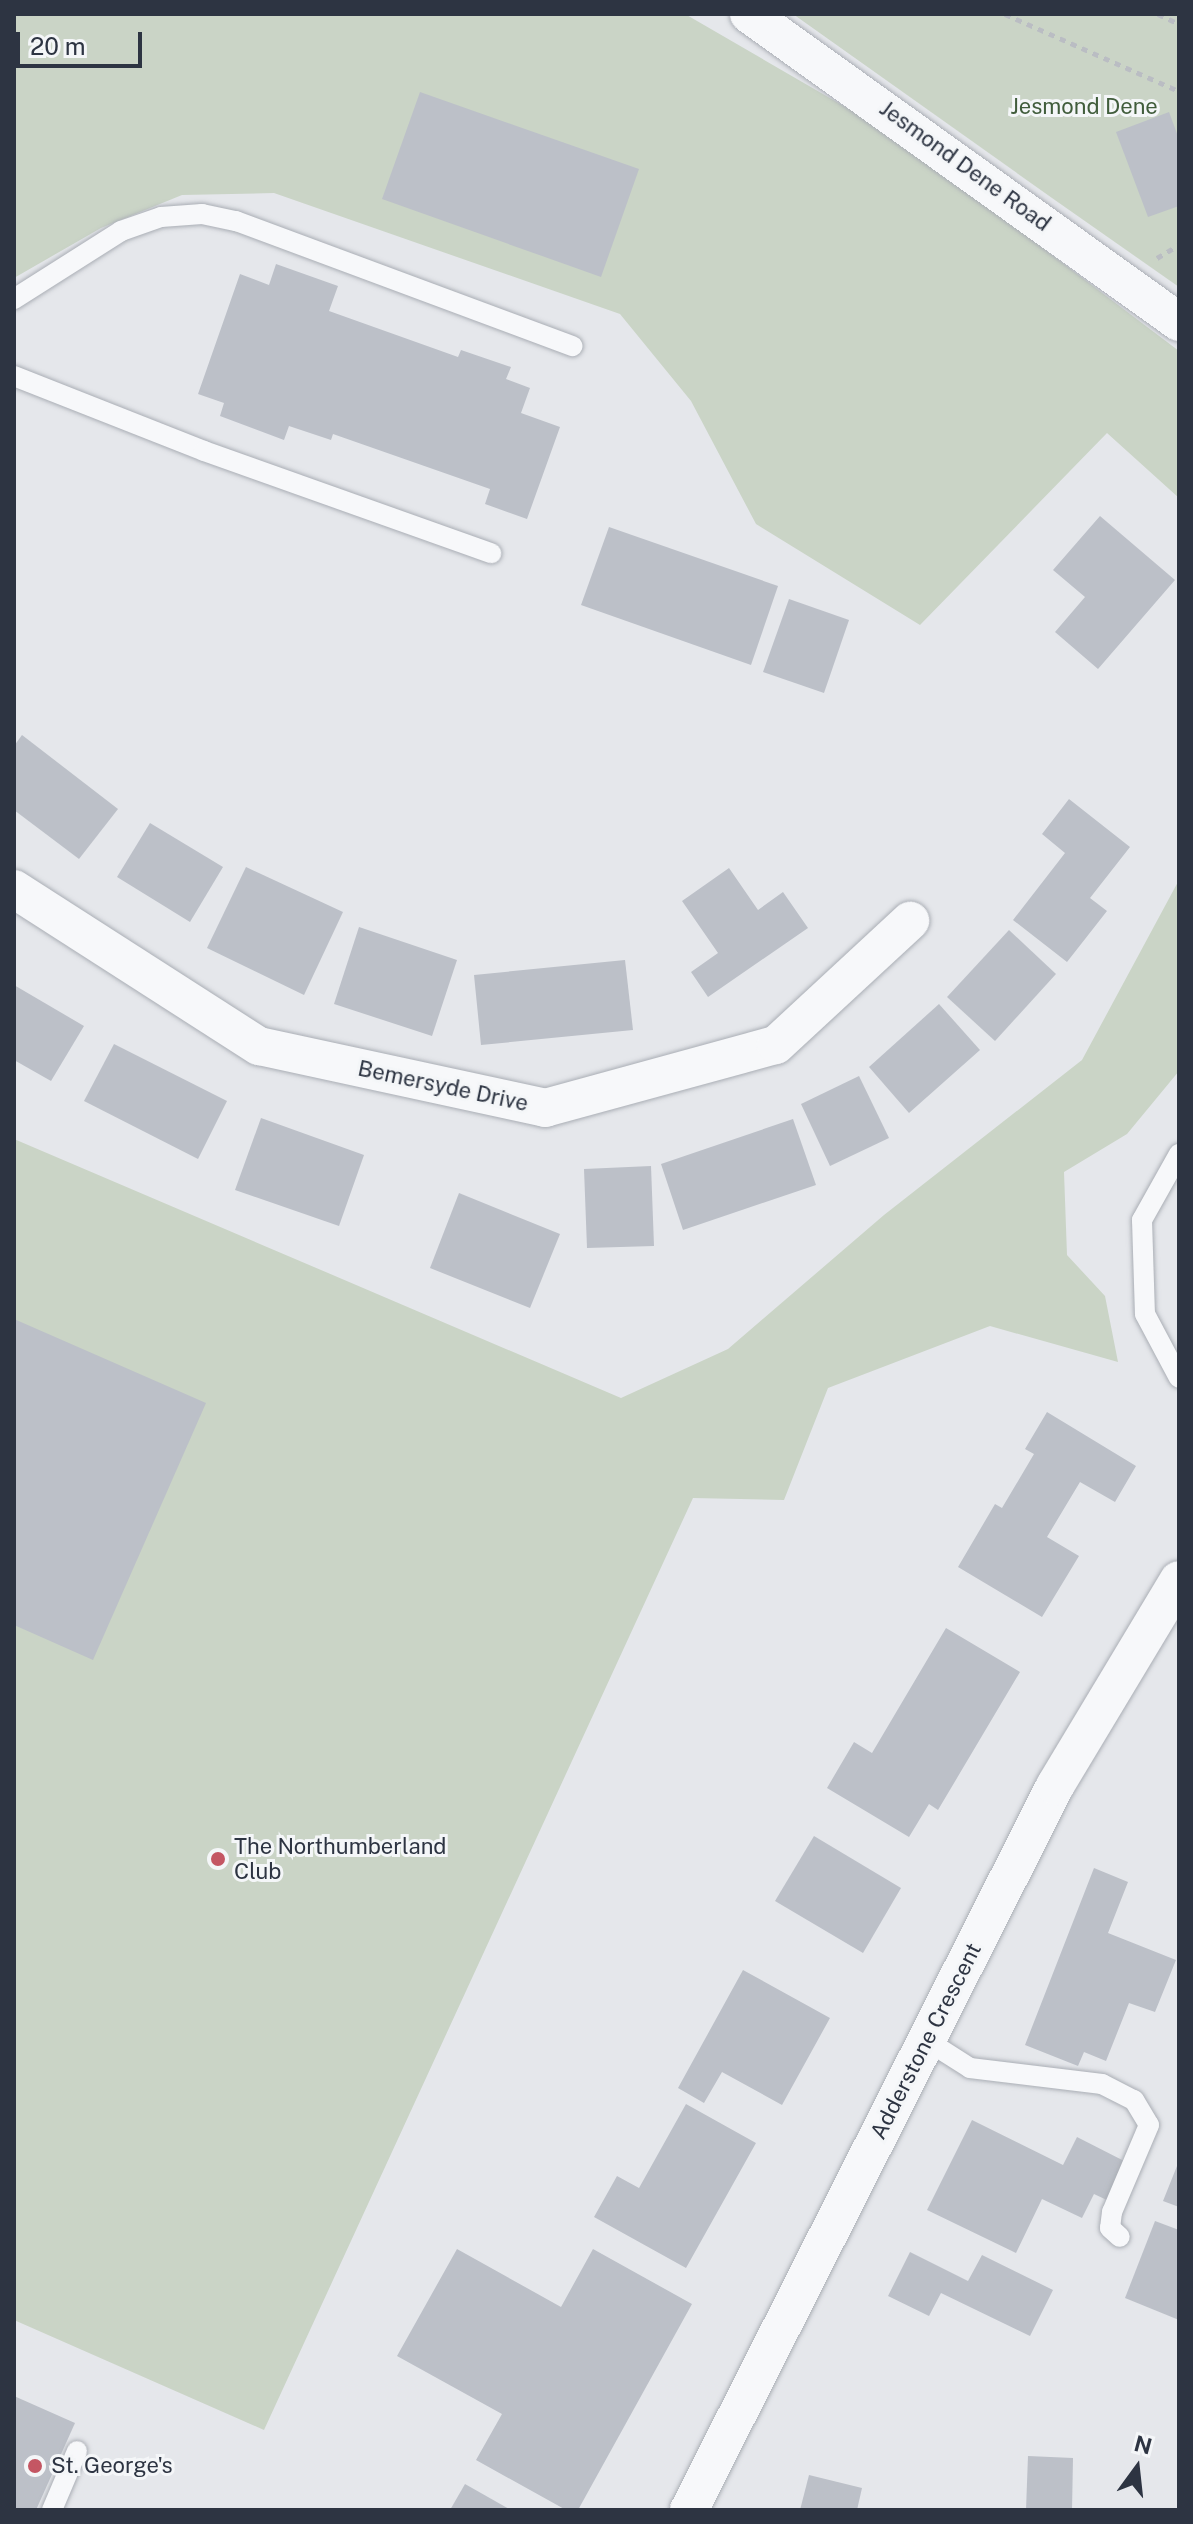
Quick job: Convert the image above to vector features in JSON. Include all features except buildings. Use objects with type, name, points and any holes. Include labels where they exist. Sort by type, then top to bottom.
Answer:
[{"type":"street","name":"Jesmond Dene Road","points":[[749,14],[1122,278],[1179,322]]},
{"type":"street","name":"Bemersyde Drive","points":[[14,889],[259,1046],[545,1108],[776,1045],[910,921]]},
{"type":"street","name":"Adderstone Crescent","points":[[689,2510],[1055,1786],[1179,1580]]},
{"type":"lane","points":[[14,299],[121,231],[161,217],[202,214],[236,221],[573,346]]},
{"type":"lane","points":[[14,376],[204,451],[491,553]]},
{"type":"lane","points":[[1179,1154],[1142,1220],[1145,1314],[1179,1378]]},
{"type":"lane","points":[[926,2040],[970,2068],[1089,2082],[1134,2100],[1149,2125],[1112,2212],[1110,2228],[1120,2237]]},
{"type":"lane","points":[[52,2510],[77,2451]]},
{"type":"path","points":[[1005,14],[1179,91]]},
{"type":"path","points":[[1158,14],[1179,24]]},
{"type":"green space","points":[[14,14],[685,14],[892,134],[1179,351],[1179,498],[1107,433],[920,625],[756,524],[691,401],[620,314],[274,193],[182,195],[101,228],[14,278]]},
{"type":"green space","name":"Jesmond Dene","points":[[793,14],[1179,14],[1179,287],[1052,198]]},
{"type":"green space","name":"The Northumberland Club","points":[[1179,880],[1179,1071],[1127,1134],[1064,1172],[1067,1255],[1105,1296],[1118,1362],[990,1326],[828,1388],[784,1500],[693,1498],[264,2430],[14,2320],[14,1139],[621,1398],[728,1349],[884,1215],[1082,1060]]},
{"type":"place","name":"The Northumberland Club","points":[[218,1859]]},
{"type":"place","name":"St. George's","points":[[35,2466]]}]
